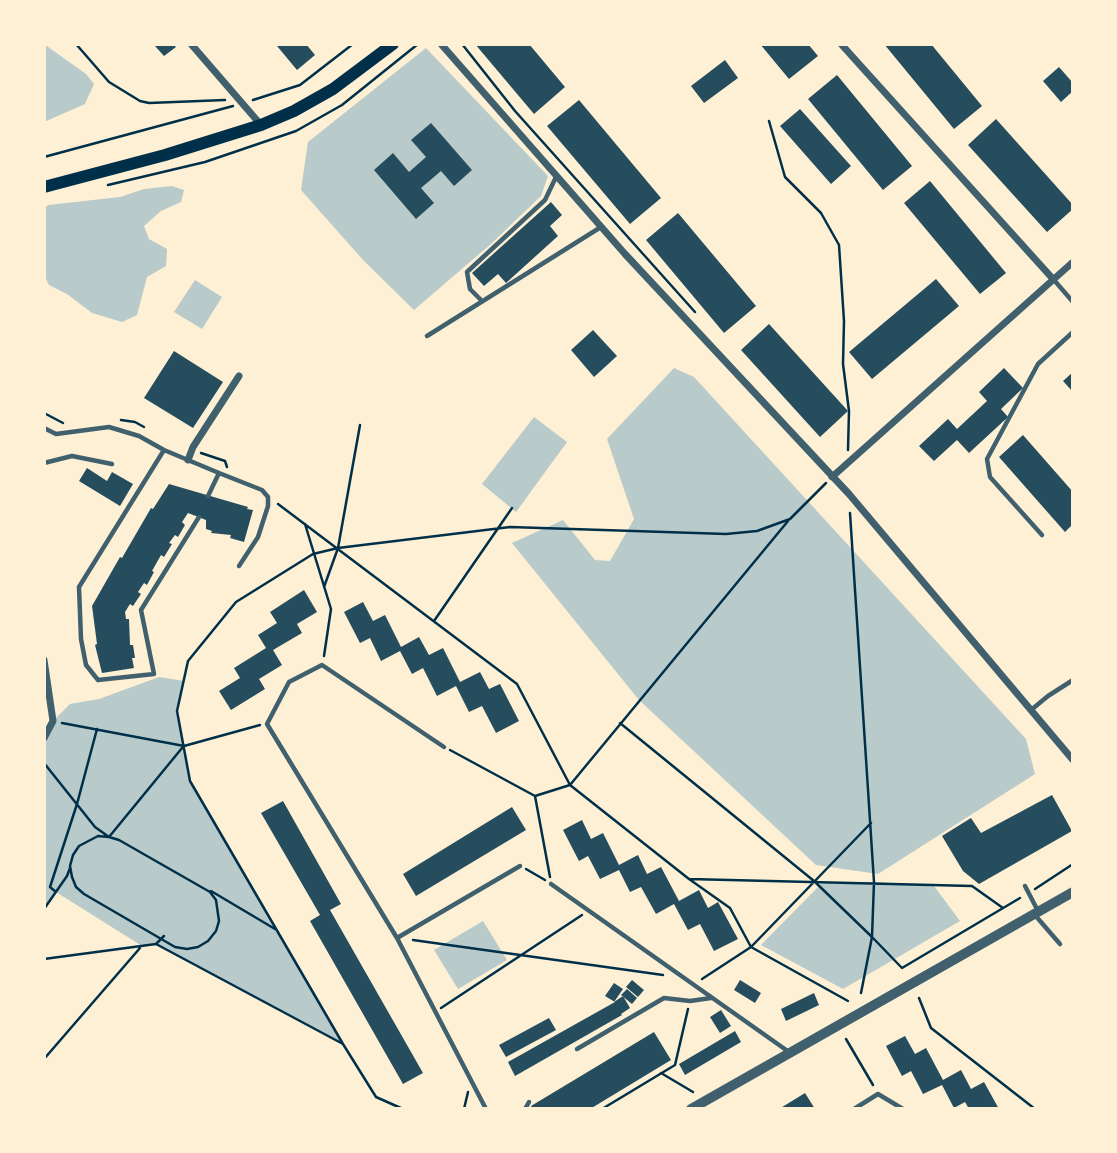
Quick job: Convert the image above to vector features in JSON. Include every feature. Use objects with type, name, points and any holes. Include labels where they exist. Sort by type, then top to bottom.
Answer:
[{"type":"main road","points":[[44,187],[165,155],[261,125],[334,89],[393,44]]},
{"type":"street","points":[[191,44],[261,125]]},
{"type":"street","points":[[441,44],[601,227],[849,494],[1073,760]]},
{"type":"street","points":[[841,44],[1053,279]]},
{"type":"street","points":[[832,477],[1073,262]]},
{"type":"street","points":[[188,460],[193,447],[239,376]]},
{"type":"street","points":[[44,660],[53,721],[44,738]]},
{"type":"street","points":[[691,1109],[1073,891]]},
{"type":"lane","points":[[482,301],[470,289],[467,272],[545,200],[556,176]]},
{"type":"lane","points":[[427,336],[601,227]]},
{"type":"lane","points":[[1053,279],[1073,302]]},
{"type":"lane","points":[[1042,535],[990,477],[987,459],[1038,364],[1073,332]]},
{"type":"lane","points":[[44,428],[55,434],[109,427],[139,436],[164,450],[262,490],[268,496],[268,506],[258,537],[239,566]]},
{"type":"lane","points":[[164,450],[79,587],[81,639],[86,665],[98,680],[154,674],[141,610],[199,517]]},
{"type":"lane","points":[[44,463],[72,456],[111,464]]},
{"type":"lane","points":[[208,496],[219,473]]},
{"type":"lane","points":[[444,747],[322,664],[289,682],[267,724],[397,937],[486,1109]]},
{"type":"lane","points":[[1031,710],[1073,680]]},
{"type":"lane","points":[[397,937],[520,866]]},
{"type":"lane","points":[[551,884],[790,1053]]},
{"type":"lane","points":[[1025,886],[1036,913],[1060,944]]},
{"type":"lane","points":[[577,1049],[664,998],[690,1001],[712,998]]},
{"type":"lane","points":[[854,1109],[878,1094],[903,1109]]},
{"type":"lane","points":[[525,1109],[529,1102]]},
{"type":"path","points":[[76,44],[109,82],[140,101],[241,101]]},
{"type":"path","points":[[44,156],[300,85],[353,44]]},
{"type":"path","points":[[461,44],[515,111],[699,316]]},
{"type":"path","points":[[769,121],[785,177],[821,214],[839,245],[844,364],[849,411],[847,462]]},
{"type":"path","points":[[324,587],[338,548],[360,425]]},
{"type":"path","points":[[444,747],[536,796],[570,785],[790,519],[832,477]]},
{"type":"path","points":[[849,494],[874,882],[872,937],[861,993]]},
{"type":"path","points":[[434,621],[512,508]]},
{"type":"path","points":[[403,1109],[376,1097],[190,781],[177,711],[188,661],[236,602],[313,554],[338,548],[510,527],[726,534],[757,531],[790,519]]},
{"type":"path","points":[[305,524],[331,609],[322,664]]},
{"type":"path","points":[[338,548],[517,684],[570,785],[730,908],[751,947],[848,1001]]},
{"type":"path","points":[[53,721],[184,746],[267,724]]},
{"type":"path","points":[[620,723],[814,881],[902,968],[1073,864]]},
{"type":"path","points":[[56,892],[50,887],[77,804],[97,729]]},
{"type":"path","points":[[109,836],[184,746]]},
{"type":"path","points":[[44,763],[95,827],[202,885],[277,931]]},
{"type":"path","points":[[536,796],[551,884]]},
{"type":"path","points":[[694,985],[751,947],[871,823]]},
{"type":"path","points":[[44,909],[67,876],[73,855],[79,846],[98,836],[109,836]]},
{"type":"path","points":[[71,866],[76,887],[84,894],[175,947],[187,949],[208,941],[215,931],[219,911],[216,900],[202,885]]},
{"type":"path","points":[[520,866],[551,884]]},
{"type":"path","points":[[689,879],[972,886],[1003,908]]},
{"type":"path","points":[[436,1012],[588,910]]},
{"type":"path","points":[[397,937],[684,978]]},
{"type":"path","points":[[156,944],[162,938]]},
{"type":"path","points":[[44,959],[156,944],[343,1044]]},
{"type":"path","points":[[44,1059],[142,946]]},
{"type":"path","points":[[919,998],[931,1028],[1035,1109]]},
{"type":"path","points":[[602,1109],[675,1065],[690,1001]]},
{"type":"path","points":[[846,1039],[878,1094]]},
{"type":"path","points":[[661,1073],[693,1092]]},
{"type":"shaded area","points":[[44,44],[86,74],[94,84],[85,104],[44,122]]},
{"type":"shaded area","points":[[426,48],[548,176],[541,196],[492,243],[414,310],[363,260],[301,190],[308,142]]},
{"type":"shaded area","points":[[172,186],[184,190],[181,202],[161,211],[144,226],[149,239],[167,249],[166,266],[147,277],[137,315],[122,322],[92,313],[67,294],[49,285],[44,275],[44,209],[48,205],[120,197],[144,189]]},
{"type":"shaded area","points":[[195,280],[222,297],[202,329],[174,312]]},
{"type":"shaded area","points":[[674,368],[694,377],[1026,739],[1035,774],[878,874],[816,865],[639,700],[512,543],[563,520],[595,560],[610,561],[634,519],[607,439]]},
{"type":"shaded area","points":[[534,417],[567,442],[516,512],[482,484]]},
{"type":"shaded area","points":[[159,677],[184,681],[177,711],[190,781],[343,1044],[156,944],[142,946],[56,892],[44,909],[44,738],[53,721],[70,704],[99,699]]},
{"type":"shaded area","points":[[874,882],[934,886],[960,921],[843,989],[761,945],[822,883]]},
{"type":"shaded area","points":[[483,921],[507,960],[458,989],[434,950]]},
{"type":"building","points":[[173,44],[176,47],[164,56],[155,46]]},
{"type":"building","points":[[306,44],[315,55],[297,70],[277,46]]},
{"type":"building","points":[[475,44],[529,44],[565,87],[534,114]]},
{"type":"building","points":[[760,44],[808,44],[818,56],[789,79]]},
{"type":"building","points":[[884,44],[931,44],[982,106],[954,129]]},
{"type":"building","points":[[725,60],[738,78],[704,103],[691,86]]},
{"type":"building","points":[[1059,67],[1073,83],[1073,91],[1061,102],[1043,81]]},
{"type":"building","points":[[837,75],[912,166],[883,190],[808,99]]},
{"type":"building","points":[[579,100],[661,198],[630,224],[547,126]]},
{"type":"building","points":[[800,109],[851,166],[831,184],[780,126]]},
{"type":"building","points":[[996,119],[1073,205],[1073,209],[1047,232],[968,145]]},
{"type":"building","points":[[431,123],[472,170],[454,186],[441,171],[421,188],[434,203],[416,219],[374,170],[393,153],[409,172],[426,157],[411,140]]},
{"type":"building","points":[[930,181],[1006,273],[980,294],[904,203]]},
{"type":"building","points":[[551,202],[562,215],[550,226],[558,236],[506,283],[498,274],[484,286],[472,273]]},
{"type":"building","points":[[678,213],[756,306],[724,333],[646,240]]},
{"type":"building","points":[[936,279],[959,306],[872,379],[849,352]]},
{"type":"building","points":[[769,324],[848,411],[820,437],[741,350]]},
{"type":"building","points":[[593,330],[617,356],[594,377],[571,350]]},
{"type":"building","points":[[174,351],[223,382],[193,428],[144,398]]},
{"type":"building","points":[[1004,368],[1023,388],[1001,409],[1008,417],[969,453],[957,440],[934,461],[919,446],[948,419],[957,429],[987,401],[979,392]]},
{"type":"building","points":[[1073,372],[1073,392],[1063,381]]},
{"type":"building","points":[[1023,435],[1073,492],[1073,524],[1065,532],[999,457]]},
{"type":"building","points":[[87,468],[107,481],[112,472],[133,484],[120,506],[79,481]]},
{"type":"building","points":[[169,484],[253,510],[244,542],[230,538],[231,535],[211,533],[212,531],[206,529],[206,520],[188,513],[178,537],[175,535],[169,543],[172,544],[164,557],[161,555],[147,585],[144,583],[138,592],[141,594],[125,612],[126,619],[129,619],[134,668],[102,673],[95,645],[92,606],[120,557],[122,558],[151,508],[153,509]]},
{"type":"building","points":[[304,590],[317,612],[297,624],[302,633],[273,650],[282,665],[259,679],[265,689],[231,710],[219,691],[240,678],[234,668],[266,648],[258,635],[277,623],[270,612]]},
{"type":"building","points":[[363,602],[373,621],[385,615],[401,647],[419,637],[429,655],[443,648],[460,682],[480,672],[489,689],[500,684],[519,721],[496,733],[482,706],[469,712],[456,686],[437,696],[423,668],[412,674],[400,651],[381,661],[370,638],[360,643],[344,612]]},
{"type":"building","points":[[1052,795],[1072,831],[979,884],[963,871],[942,836],[971,818],[981,833]]},
{"type":"building","points":[[283,801],[341,904],[330,910],[423,1073],[403,1084],[310,921],[320,915],[261,813]]},
{"type":"building","points":[[512,807],[526,830],[416,896],[403,874]]},
{"type":"building","points":[[582,820],[591,839],[603,833],[619,865],[638,855],[647,874],[661,867],[679,901],[699,890],[708,908],[718,902],[738,939],[714,951],[700,924],[688,930],[674,904],[656,914],[641,887],[630,892],[619,870],[600,879],[588,856],[579,861],[563,830]]},
{"type":"building","points":[[632,980],[644,990],[638,997],[626,987]]},
{"type":"building","points":[[740,980],[761,993],[755,1003],[734,990]]},
{"type":"building","points":[[614,983],[623,989],[614,1002],[605,996]]},
{"type":"building","points":[[627,989],[637,998],[632,1004],[621,995]]},
{"type":"building","points":[[814,993],[819,1005],[786,1021],[781,1009]]},
{"type":"building","points":[[623,996],[630,1008],[515,1076],[508,1062]]},
{"type":"building","points":[[721,1010],[731,1026],[720,1033],[710,1017]]},
{"type":"building","points":[[549,1018],[556,1030],[506,1057],[499,1045]]},
{"type":"building","points":[[735,1031],[741,1042],[685,1075],[679,1064]]},
{"type":"building","points":[[654,1032],[671,1060],[590,1109],[533,1109],[531,1106]]},
{"type":"building","points":[[905,1036],[915,1054],[926,1048],[943,1080],[961,1070],[971,1089],[984,1082],[999,1109],[969,1109],[965,1102],[954,1108],[942,1085],[923,1094],[911,1071],[902,1076],[886,1046]]},
{"type":"building","points":[[805,1093],[815,1109],[779,1109]]}]
